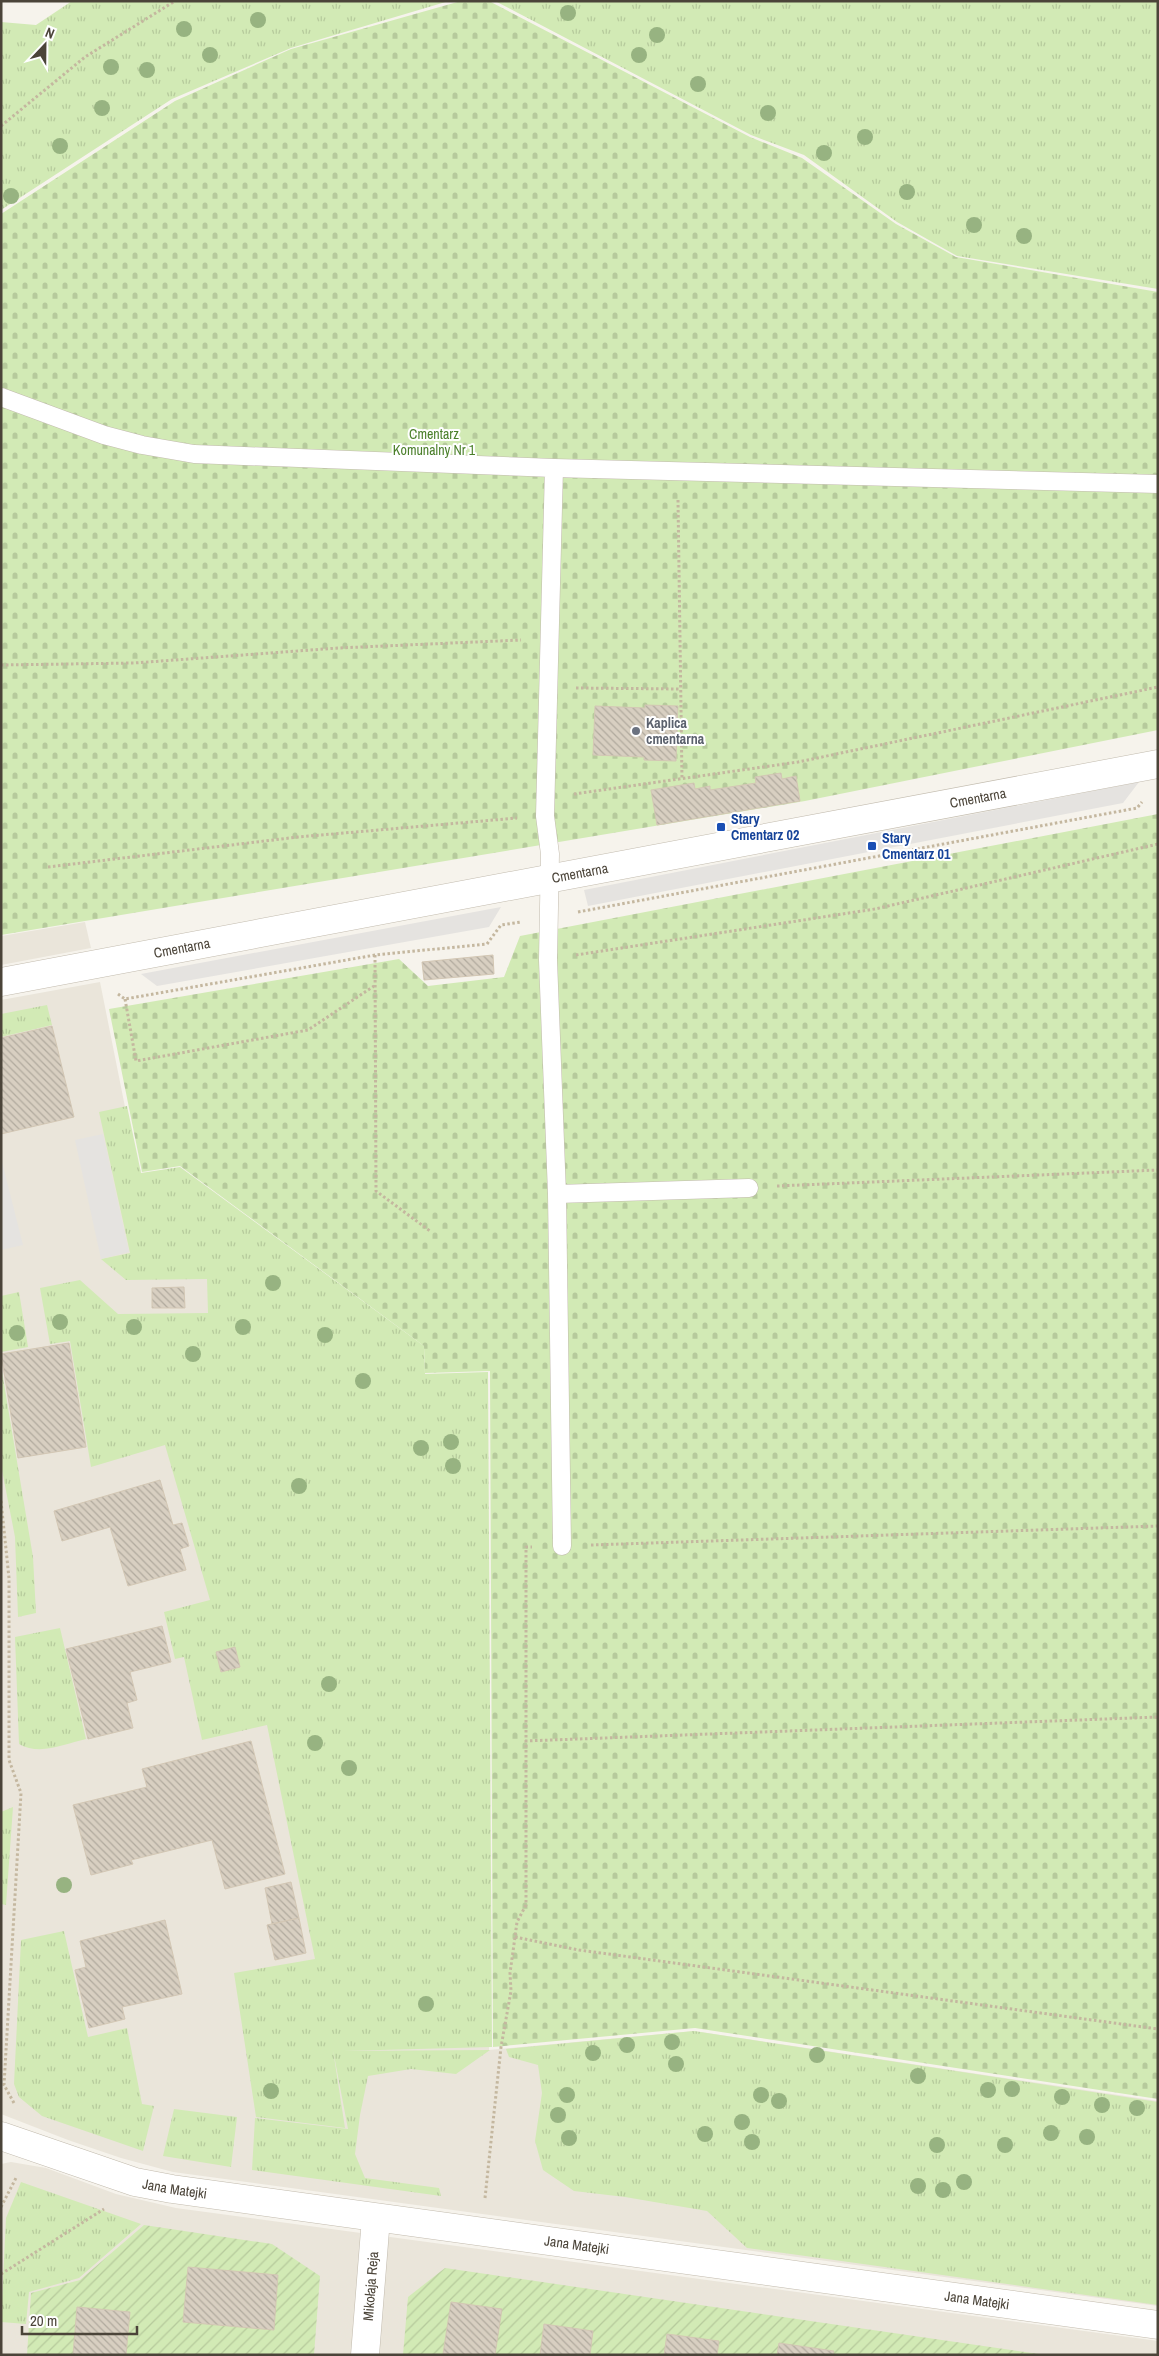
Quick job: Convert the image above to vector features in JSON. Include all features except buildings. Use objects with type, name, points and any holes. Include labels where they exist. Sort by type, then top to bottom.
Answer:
[{"type":"street","name":"Cmentarna","points":[[1,982],[1158,764]]},
{"type":"street","name":"Jana Matejki","points":[[1,2136],[135,2182],[172,2190],[1158,2325]]},
{"type":"street","name":"Mikołaja Reja","points":[[365,2355],[376,2218]]},
{"type":"lane","points":[[1,397],[104,435],[142,445],[194,454],[678,472],[1158,484]]},
{"type":"lane","points":[[554,468],[545,807],[550,854],[548,960],[557,1194],[562,1546]]},
{"type":"lane","points":[[557,1194],[749,1188]]},
{"type":"path","points":[[1,126],[85,57],[175,1]]},
{"type":"path","points":[[678,472],[682,779]]},
{"type":"path","points":[[1,664],[134,663],[338,648],[549,639]]},
{"type":"path","points":[[48,866],[545,807],[682,779],[798,762],[1158,687]]},
{"type":"path","points":[[548,688],[681,689]]},
{"type":"path","points":[[111,990],[125,999],[375,955],[487,944],[501,925],[548,918],[1137,808],[1146,797]]},
{"type":"path","points":[[548,960],[875,908],[1158,844]]},
{"type":"path","points":[[375,955],[376,1191],[430,1231]]},
{"type":"path","points":[[125,999],[136,1061],[308,1030],[374,986]]},
{"type":"path","points":[[749,1188],[1158,1170]]},
{"type":"path","points":[[1,1501],[9,1578],[9,1760],[21,1793],[4,2084],[10,2098],[16,2104]]},
{"type":"path","points":[[484,2207],[502,2047],[511,1991],[510,1973],[517,1922],[526,1905],[526,1547],[1158,1526]]},
{"type":"path","points":[[525,1741],[1158,1717]]},
{"type":"path","points":[[515,1937],[579,1950],[1158,2029]]},
{"type":"path","points":[[1,2207],[18,2174]]},
{"type":"path","points":[[1,2274],[106,2208]]},
{"type":"shaded area","points":[[1139,782],[1123,803],[588,906],[584,890]]},
{"type":"shaded area","points":[[501,907],[489,927],[157,986],[141,974]]},
{"type":"shaded area","points":[[85,922],[91,948],[1,965],[1,936]]},
{"type":"shaded area","points":[[100,982],[139,1177],[422,1377],[484,1376],[489,2050],[694,2031],[1158,2101],[1158,2306],[173,2172],[121,2158],[1,2114],[1,1000]]},
{"type":"shaded area","points":[[103,1134],[129,1252],[101,1259],[75,1140]]},
{"type":"shaded area","points":[[1,1158],[23,1245],[1,1250]]},
{"type":"shaded area","points":[[11,2162],[46,2168],[116,2194],[176,2208],[1158,2341],[1158,2355],[1,2355],[1,2164]]},
{"type":"green space","points":[[72,1],[449,1],[291,48],[172,99],[1,210],[1,22],[36,25]]},
{"type":"green space","name":"Cmentarz Komunalny Nr 1","points":[[461,1],[489,1],[750,137],[802,158],[896,224],[956,257],[1158,292],[1158,730],[805,801],[1,935],[1,214],[175,101],[291,49]]},
{"type":"green space","points":[[495,1],[1158,1],[1158,289],[957,256],[897,222],[804,155],[751,135]]},
{"type":"green space","points":[[1158,814],[1158,2099],[695,2028],[493,2047],[490,1371],[425,1373],[424,1346],[180,1166],[142,1172],[109,1009],[399,959],[428,986],[504,977],[520,936]]},
{"type":"green space","points":[[47,1005],[52,1025],[1,1037],[1,1014]]},
{"type":"green space","points":[[127,1106],[141,1173],[180,1167],[424,1346],[425,1374],[488,1372],[492,2047],[343,2051],[490,2050],[456,2074],[411,2069],[368,2076],[355,2154],[365,2178],[439,2188],[441,2196],[252,2170],[255,2118],[348,2129],[333,2050],[345,2128],[256,2117],[234,1973],[315,1959],[267,1725],[202,1740],[184,1657],[175,1659],[164,1612],[210,1600],[165,1445],[91,1467],[70,1341],[50,1344],[40,1288],[80,1280],[118,1314],[208,1313],[207,1279],[126,1280],[101,1259],[130,1253],[99,1112]]},
{"type":"green space","points":[[19,1292],[28,1347],[1,1352],[1,1296]]},
{"type":"green space","points":[[1,1366],[33,1557],[36,1613],[18,1617],[15,1537],[1,1465]]},
{"type":"green space","points":[[60,1628],[86,1739],[52,1748],[35,1749],[19,1744],[15,1637]]},
{"type":"green space","points":[[13,1807],[6,1905],[1,1904],[1,1812]]},
{"type":"green space","points":[[64,1931],[88,2037],[127,2028],[142,2104],[154,2106],[143,2151],[42,2116],[19,2097],[14,2084],[21,1940]]},
{"type":"green space","points":[[694,2031],[1158,2102],[1158,2305],[747,2248],[707,2211],[625,2197],[574,2191],[543,2170],[535,2141],[542,2093],[538,2065],[509,2057],[506,2049]]},
{"type":"green space","points":[[174,2109],[237,2117],[231,2167],[163,2156]]},
{"type":"green space","points":[[21,2182],[141,2224],[79,2278],[29,2292],[26,2324],[1,2322],[6,2218]]},
{"type":"green space","points":[[144,2225],[272,2244],[320,2276],[314,2355],[27,2355],[31,2293],[80,2280]]},
{"type":"green space","points":[[445,2268],[1046,2355],[403,2355],[408,2297]]},
{"type":"place","name":"Kaplica cmentarna","points":[[636,731]]},
{"type":"place","name":"Stary Cmentarz 02","points":[[721,827]]},
{"type":"place","name":"Stary Cmentarz 01","points":[[872,846]]}]
